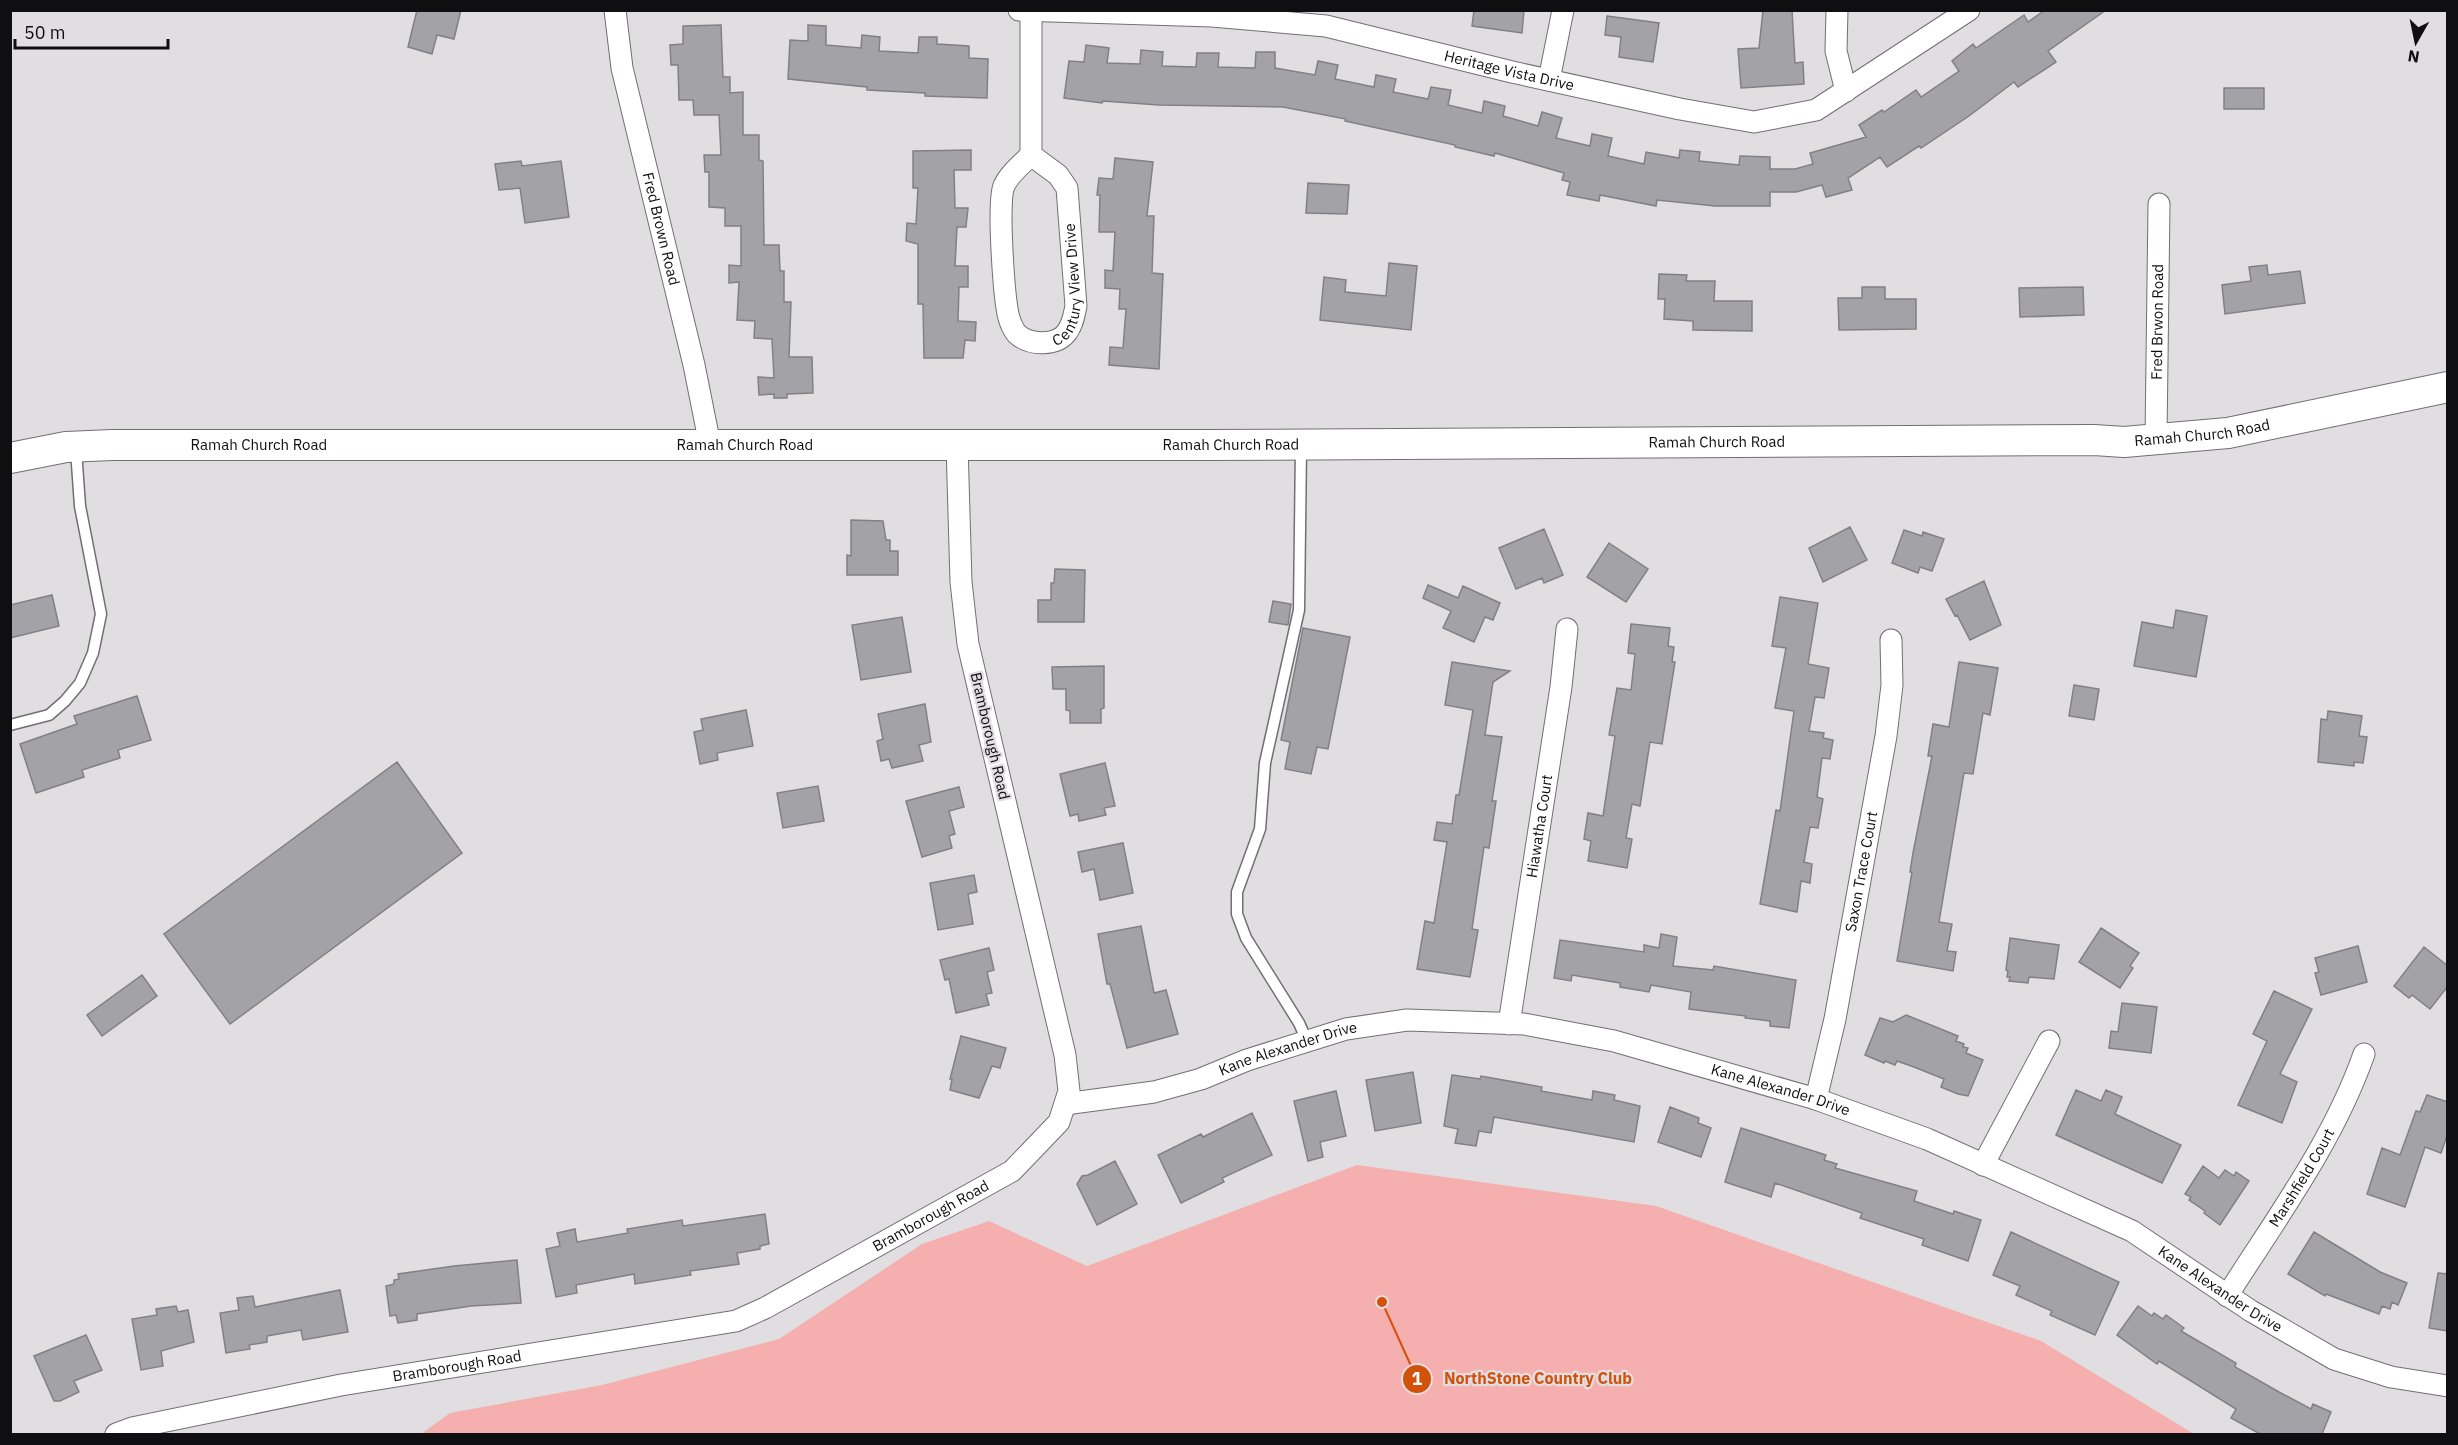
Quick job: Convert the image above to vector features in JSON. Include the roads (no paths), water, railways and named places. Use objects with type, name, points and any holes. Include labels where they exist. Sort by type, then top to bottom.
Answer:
[{"type":"main road","name":"Ramah Church Road","points":[[10,458],[76,446],[1301,443],[1479,445],[2094,440],[2124,442],[2228,433],[2448,387]]},
{"type":"street","name":"Fred Brown Road","points":[[615,10],[622,68],[694,365],[710,445]]},
{"type":"street","name":"Heritage Vista Drive","points":[[1019,10],[1212,16],[1326,26],[1549,80],[1680,109],[1754,122],[1816,110],[1969,10]]},
{"type":"street","points":[[1549,80],[1563,10]]},
{"type":"street","points":[[1837,10],[1836,51],[1846,91]]},
{"type":"street","points":[[1031,11],[1031,155]]},
{"type":"street","name":"Century View Drive","points":[[1031,155],[1058,175],[1067,188],[1068,200],[1076,306],[1073,321],[1066,333],[1059,339],[1046,342],[1032,342],[1017,334],[1009,319],[1000,220],[1000,198],[1004,186],[1031,155]]},
{"type":"street","name":"Fred Brwon Road","points":[[2156,439],[2159,204]]},
{"type":"street","name":"Bramborough Road","points":[[116,1434],[132,1428],[341,1385],[736,1321],[765,1308],[1012,1171],[1059,1122],[1069,1091],[1065,1055],[968,644],[961,582],[957,445]]},
{"type":"street","name":"Hiawatha Court","points":[[1509,1024],[1561,687],[1567,629]]},
{"type":"street","name":"Saxon Trace Court","points":[[1816,1099],[1835,1019],[1886,736],[1892,685],[1891,640]]},
{"type":"street","name":"Kane Alexander Drive","points":[[1065,1104],[1154,1092],[1201,1079],[1247,1060],[1346,1029],[1407,1020],[1524,1024],[1614,1041],[1816,1099],[1917,1135],[2132,1231],[2227,1296],[2334,1359],[2391,1377],[2448,1386]]},
{"type":"street","points":[[1983,1165],[2049,1041]]},
{"type":"street","name":"Marshfield Court","points":[[2227,1296],[2320,1151],[2351,1089],[2364,1054]]},
{"type":"lane","points":[[1301,443],[1299,610],[1265,763],[1260,829],[1237,892],[1237,914],[1246,938],[1299,1023],[1307,1041]]},
{"type":"lane","points":[[10,725],[49,715],[80,683],[93,653],[101,614],[80,506],[76,446]]},
{"type":"place","name":"NorthStone Country Club","points":[[1382,1302]]}]
